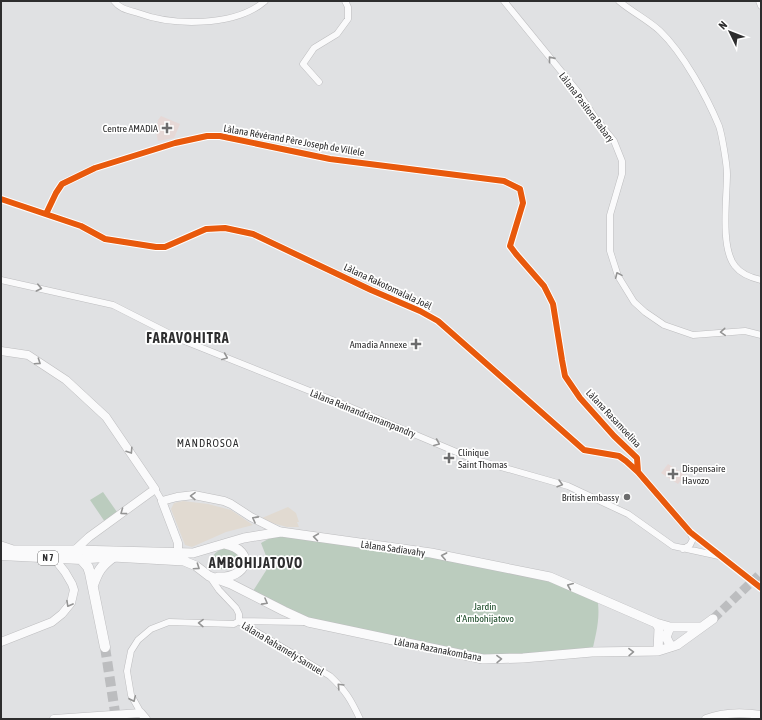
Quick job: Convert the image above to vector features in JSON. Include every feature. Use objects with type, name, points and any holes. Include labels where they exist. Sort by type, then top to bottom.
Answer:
[{"type":"main road","name":"Làlana Sadiavahy","points":[[78,554],[193,553],[247,537],[281,532],[431,553],[550,577],[656,623],[670,627],[702,627]]},
{"type":"main road","points":[[209,576],[229,577],[237,573],[246,564],[246,559],[239,550],[234,546],[225,544]]},
{"type":"main road","points":[[1,546],[13,550],[114,557]]},
{"type":"main road","points":[[78,554],[88,567],[105,647]]},
{"type":"main road","name":"N 7","points":[[1,555],[54,558],[78,554]]},
{"type":"main road","points":[[92,587],[102,566],[114,557]]},
{"type":"main road","name":"Làlana Razanakombana","points":[[114,557],[184,561],[196,566],[209,576],[231,584],[284,612],[308,622],[483,659],[523,658],[592,652],[658,651],[677,645],[713,619]]},
{"type":"main road","points":[[656,623],[659,628],[658,651]]},
{"type":"main road","points":[[670,627],[666,637],[671,647]]},
{"type":"street","points":[[114,1],[119,7],[143,15],[171,21],[200,22],[222,19],[244,12],[259,6],[265,1]]},
{"type":"street","points":[[319,82],[303,64],[314,48],[336,34],[348,20],[348,7],[346,1]]},
{"type":"street","name":"Làlana Pasitora Rabary","points":[[504,1],[578,92],[596,119],[614,141],[622,161],[622,174],[610,215],[610,251],[618,276],[634,302],[645,312],[664,325],[693,335],[745,331],[761,335]]},
{"type":"street","points":[[618,1],[660,31],[677,52],[705,95],[720,128],[727,172],[725,224],[729,256],[735,266],[745,275],[761,280]]},
{"type":"street","points":[[759,1],[761,6]]},
{"type":"street","name":"Làlana Révérand Père Joseph de Villele","points":[[46,214],[62,184],[95,168],[175,143],[207,136],[220,136],[330,159],[504,180],[515,186]]},
{"type":"street","name":"Làlana Rasamoelina","points":[[515,186],[520,189],[522,203],[510,246],[544,286],[553,304],[565,376],[580,398],[614,436],[637,458],[638,472]]},
{"type":"street","name":"Làlana Rakotomalala Joël","points":[[1,199],[81,226],[105,239],[156,247],[164,247],[206,228],[225,228],[253,234],[371,290],[406,304],[428,315],[438,321],[584,450],[619,456],[638,472],[690,532],[760,588]]},
{"type":"street","name":"Làlana Rainandriamampandry","points":[[1,280],[113,305],[182,340],[345,405],[473,459],[568,486],[628,514],[673,546],[720,557]]},
{"type":"street","points":[[1,351],[28,355],[72,386],[106,417],[162,501],[178,543],[178,553]]},
{"type":"street","points":[[78,554],[89,538],[155,490]]},
{"type":"street","points":[[162,501],[194,495],[224,501],[281,532]]},
{"type":"street","points":[[683,549],[690,545],[693,539],[690,532]]},
{"type":"street","points":[[1,642],[52,622],[62,614],[71,602],[74,590],[72,584],[54,558]]},
{"type":"street","name":"Làlana Rahamefy Samuel","points":[[209,576],[219,590],[236,608],[239,614],[239,621],[330,676],[349,697],[360,719]]},
{"type":"street","points":[[141,715],[131,695],[127,671],[131,651],[138,640],[151,629],[169,622],[234,624],[239,621],[308,622]]},
{"type":"street","points":[[706,719],[718,715],[744,712],[761,715]]},
{"type":"street","points":[[54,719],[141,715]]},
{"type":"street","points":[[131,719],[141,715]]},
{"type":"shaded area","name":"Centre AMADIA","points":[[161,116],[180,124],[174,138],[158,141],[156,132],[158,120]]},
{"type":"shaded area","name":"Dispensaire Havozo","points":[[668,464],[685,475],[678,484],[661,473]]},
{"type":"shaded area","points":[[183,501],[208,504],[231,510],[253,525],[226,532],[192,547],[185,545],[171,509],[174,503]]},
{"type":"shaded area","points":[[288,507],[296,513],[299,527],[287,527],[272,523],[262,518]]},
{"type":"green space","points":[[103,492],[117,512],[105,522],[90,500]]},
{"type":"green space","name":"Jardin d'Ambohijatovo","points":[[281,532],[545,576],[597,597],[598,618],[592,652],[483,659],[308,622],[253,591],[267,569],[268,561],[261,543]]},
{"type":"green space","points":[[227,548],[240,555],[241,562],[235,567],[227,570],[215,566],[212,563],[212,559],[214,554],[218,551]]},
{"type":"tunnel","points":[[713,619],[761,573]]},
{"type":"tunnel","points":[[105,647],[116,719]]},
{"type":"cycle path","points":[[46,214],[62,184],[95,168],[175,143],[207,136],[220,136],[330,159],[504,181],[520,189],[523,203],[510,246],[544,286],[553,304],[565,376],[580,398],[614,436],[637,458],[638,472]]},
{"type":"cycle path","points":[[1,199],[81,226],[105,239],[156,247],[165,247],[206,229],[225,228],[253,234],[371,290],[420,311],[438,321],[584,450],[619,456],[626,461],[638,472],[690,532],[761,588]]},
{"type":"place","name":"Centre AMADIA","points":[[167,128]]},
{"type":"place","name":"Amadia Annexe","points":[[416,344]]},
{"type":"place","name":"Clinique Saint Thomas","points":[[449,458]]},
{"type":"place","name":"Dispensaire Havozo","points":[[673,474]]},
{"type":"place","name":"British embassy","points":[[627,497]]},
{"type":"district","name":"FARAVOHITRA","points":[[188,338]]},
{"type":"district","name":"MANDROSOA","points":[[208,443]]},
{"type":"district","name":"AMBOHIJATOVO","points":[[256,563]]}]
